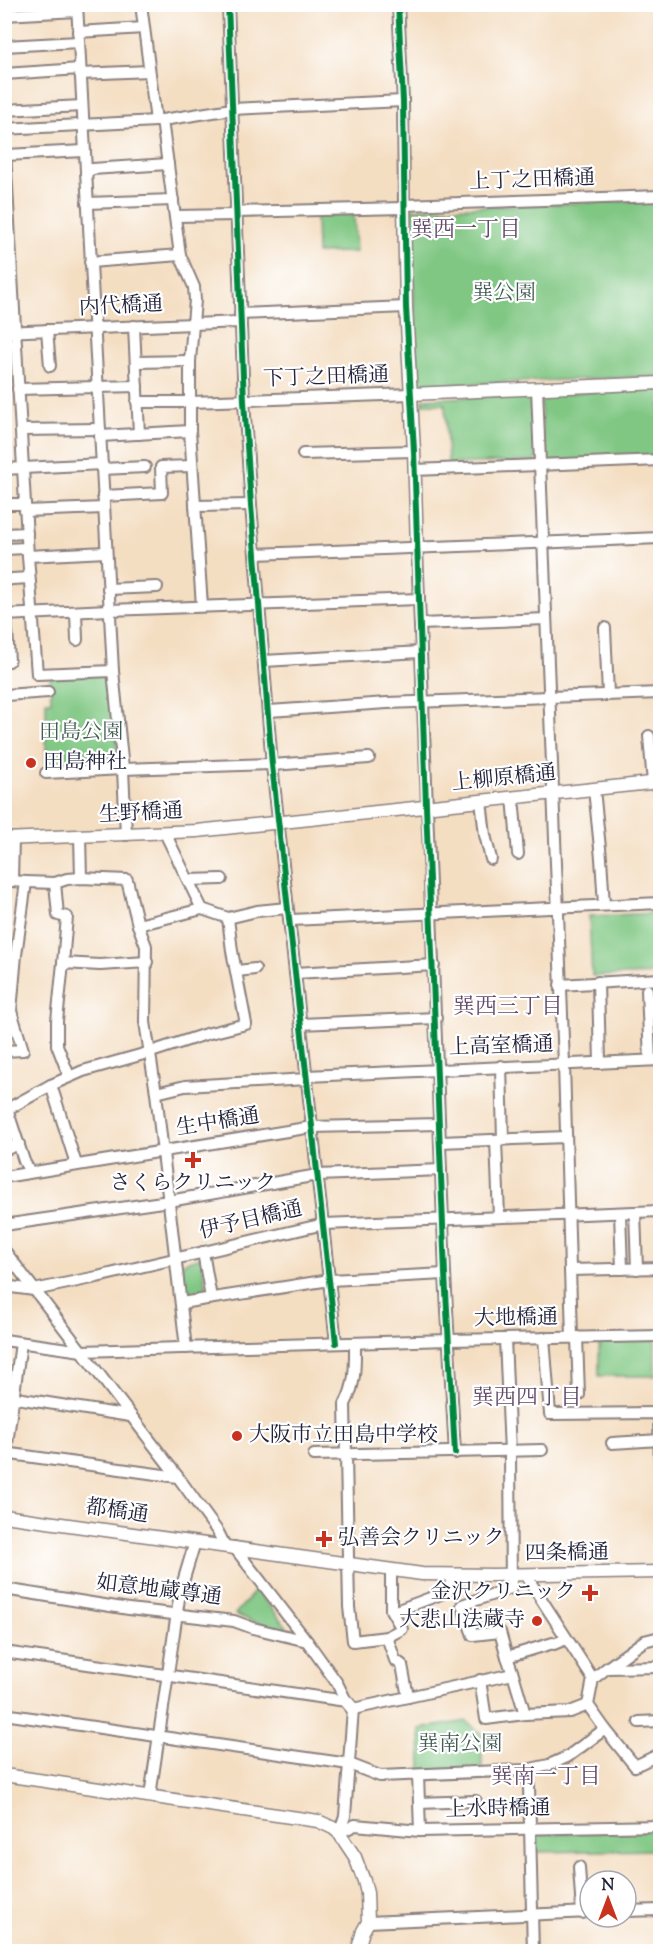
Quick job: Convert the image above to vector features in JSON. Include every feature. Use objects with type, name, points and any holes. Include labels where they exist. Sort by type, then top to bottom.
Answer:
[{"type":"street","points":[[141,4],[149,71],[168,165],[180,255],[194,287],[190,361],[190,431],[202,606]]},
{"type":"street","points":[[228,4],[240,318],[251,505],[272,764],[336,1343]]},
{"type":"street","points":[[398,4],[403,101],[406,307],[415,470],[426,806],[455,1453]]},
{"type":"street","points":[[4,15],[77,8],[109,610],[123,769],[126,835]]},
{"type":"street","points":[[4,46],[144,28]]},
{"type":"street","points":[[4,74],[149,71]]},
{"type":"street","points":[[113,670],[38,674],[29,578],[18,388],[10,332],[4,132],[159,121],[232,109],[403,101]]},
{"type":"street","points":[[4,110],[82,106]]},
{"type":"street","points":[[6,155],[84,151]]},
{"type":"street","points":[[86,173],[92,169],[168,165]]},
{"type":"street","name":"上丁之田橋通","points":[[175,216],[660,196]]},
{"type":"street","points":[[87,203],[173,200]]},
{"type":"street","points":[[90,262],[180,255]]},
{"type":"street","name":"内代橋通","points":[[10,332],[192,323],[406,307]]},
{"type":"street","points":[[134,326],[138,434]]},
{"type":"street","points":[[47,330],[50,366]]},
{"type":"street","points":[[136,362],[190,361]]},
{"type":"street","name":"下丁之田橋通","points":[[137,402],[244,401],[660,383]]},
{"type":"street","points":[[18,388],[136,386]]},
{"type":"street","points":[[537,388],[570,1270],[579,1395]]},
{"type":"street","points":[[21,430],[138,434],[190,431]]},
{"type":"street","points":[[303,454],[414,450]]},
{"type":"street","points":[[415,470],[660,460]]},
{"type":"street","points":[[103,496],[162,493],[161,467],[192,466]]},
{"type":"street","points":[[4,469],[145,467]]},
{"type":"street","points":[[4,504],[25,508],[104,508]]},
{"type":"street","points":[[195,506],[251,505]]},
{"type":"street","points":[[4,534],[27,533]]},
{"type":"street","points":[[256,555],[660,538]]},
{"type":"street","points":[[4,549],[28,552],[106,552]]},
{"type":"street","points":[[4,581],[29,578]]},
{"type":"street","points":[[108,589],[157,587]]},
{"type":"street","points":[[9,661],[5,615],[419,599]]},
{"type":"street","points":[[76,612],[76,640]]},
{"type":"street","points":[[420,624],[546,619]]},
{"type":"street","points":[[605,628],[608,694]]},
{"type":"street","points":[[264,661],[421,652]]},
{"type":"street","points":[[6,695],[48,696],[47,674]]},
{"type":"street","points":[[269,711],[423,701],[660,693]]},
{"type":"street","points":[[649,736],[657,782]]},
{"type":"street","points":[[46,773],[369,758]]},
{"type":"street","name":"上柳原橋通","points":[[280,822],[657,782]]},
{"type":"street","points":[[594,789],[604,905]]},
{"type":"street","points":[[513,797],[518,854]]},
{"type":"street","points":[[481,801],[485,835],[491,859]]},
{"type":"street","name":"生野橋通","points":[[9,838],[196,831],[280,822]]},
{"type":"street","points":[[165,832],[202,909]]},
{"type":"street","points":[[80,836],[81,878]]},
{"type":"street","points":[[9,838],[8,881],[55,883],[81,878],[127,880],[138,925],[146,946],[145,1022],[151,1052],[186,1348]]},
{"type":"street","points":[[189,880],[222,879]]},
{"type":"street","points":[[4,1051],[23,1050],[11,1011],[26,882]]},
{"type":"street","points":[[55,883],[58,915],[67,917],[57,1021],[57,1045],[69,1076]]},
{"type":"street","points":[[291,920],[660,903]]},
{"type":"street","points":[[138,925],[202,909],[228,918],[257,911],[287,908]]},
{"type":"street","points":[[30,1172],[6,1110],[69,1076],[246,1024],[228,918]]},
{"type":"street","points":[[4,953],[16,955]]},
{"type":"street","points":[[63,963],[100,965],[147,962]]},
{"type":"street","points":[[295,973],[434,965]]},
{"type":"street","points":[[237,971],[255,969]]},
{"type":"street","points":[[560,985],[660,979]]},
{"type":"street","points":[[598,982],[600,1063]]},
{"type":"street","points":[[647,990],[655,1060]]},
{"type":"street","points":[[301,1024],[436,1018]]},
{"type":"street","name":"上高室橋通","points":[[156,1093],[185,1086],[438,1069],[655,1060]]},
{"type":"street","points":[[499,1217],[501,1066]]},
{"type":"street","points":[[51,1085],[76,1164]]},
{"type":"street","name":"生中橋通","points":[[4,1177],[312,1127],[439,1124]]},
{"type":"street","points":[[440,1142],[566,1137]]},
{"type":"street","points":[[4,1150],[19,1144]]},
{"type":"street","points":[[4,1225],[169,1201],[318,1175],[441,1170]]},
{"type":"street","name":"伊予目橋通","points":[[4,1286],[34,1290],[324,1224],[660,1211]]},
{"type":"street","points":[[635,1212],[637,1269]]},
{"type":"street","points":[[620,1213],[622,1269]]},
{"type":"street","points":[[4,1250],[229,1547],[307,1641],[350,1705],[345,1816],[339,1833]]},
{"type":"street","points":[[203,1252],[211,1298]]},
{"type":"street","points":[[570,1270],[660,1268]]},
{"type":"street","points":[[181,1303],[330,1280],[446,1274]]},
{"type":"street","name":"大地橋通","points":[[4,1340],[82,1351],[660,1336]]},
{"type":"street","points":[[544,1338],[550,1414],[659,1413],[660,1477]]},
{"type":"street","points":[[505,1339],[510,1452],[512,1588],[462,1605],[473,1635],[500,1632],[525,1714]]},
{"type":"street","points":[[21,1343],[9,1397],[5,1457],[178,1477]]},
{"type":"street","points":[[355,1343],[355,1377],[345,1404],[349,1607],[353,1641],[387,1636],[402,1629],[393,1612],[391,1570]]},
{"type":"street","points":[[9,1397],[130,1416]]},
{"type":"street","points":[[612,1443],[660,1440]]},
{"type":"street","points":[[314,1455],[542,1450]]},
{"type":"street","name":"都橋通","points":[[4,1516],[229,1547]]},
{"type":"street","points":[[150,1796],[180,1592],[195,1542]]},
{"type":"street","name":"四条橋通","points":[[229,1547],[422,1574],[660,1572]]},
{"type":"street","points":[[525,1574],[593,1679]]},
{"type":"street","points":[[393,1612],[449,1591],[452,1575]]},
{"type":"street","name":"如意地蔵尊通","points":[[4,1589],[129,1609],[234,1621],[307,1641]]},
{"type":"street","points":[[387,1636],[395,1660],[402,1665],[408,1697]]},
{"type":"street","points":[[660,1637],[644,1641],[593,1679],[588,1705],[604,1730],[635,1766],[660,1754]]},
{"type":"street","points":[[507,1657],[566,1639]]},
{"type":"street","points":[[4,1652],[350,1705],[408,1697],[513,1674]]},
{"type":"street","points":[[607,1668],[660,1668]]},
{"type":"street","points":[[480,1680],[486,1719],[570,1712],[588,1705]]},
{"type":"street","points":[[4,1714],[349,1764],[380,1776],[526,1770],[549,1766],[567,1757],[604,1730]]},
{"type":"street","points":[[639,1722],[660,1721]]},
{"type":"street","points":[[526,1770],[529,1785],[533,1952]]},
{"type":"street","points":[[4,1775],[318,1821],[333,1828],[355,1857],[367,1893],[368,1922],[357,1952]]},
{"type":"street","points":[[418,1775],[420,1831]]},
{"type":"street","points":[[419,1803],[476,1801]]},
{"type":"street","name":"上水時橋通","points":[[339,1833],[355,1825],[420,1831],[660,1826]]},
{"type":"street","points":[[638,1911],[660,1910]]},
{"type":"street","points":[[368,1922],[578,1913]]},
{"type":"green space","name":"巽公園","points":[[660,200],[660,376],[417,386],[411,209]]},
{"type":"green space","points":[[354,214],[356,252],[317,253],[316,215]]},
{"type":"green space","points":[[660,389],[660,459],[543,463],[541,397],[544,394]]},
{"type":"green space","points":[[533,394],[536,461],[448,464],[445,404],[423,404],[423,399]]},
{"type":"green space","name":"田島公園","points":[[110,675],[119,766],[46,770],[46,701],[51,701],[50,677]]},
{"type":"green space","points":[[660,913],[660,974],[592,976],[589,916]]},
{"type":"green space","points":[[201,1257],[208,1294],[188,1299],[183,1296],[180,1267],[185,1262]]},
{"type":"green space","points":[[655,1339],[655,1376],[599,1376],[599,1340]]},
{"type":"green space","points":[[256,1590],[287,1627],[283,1629],[251,1621],[235,1614]]},
{"type":"green space","name":"巽南公園","points":[[467,1721],[482,1735],[482,1767],[421,1771],[420,1729]]},
{"type":"green space","points":[[660,1830],[660,1850],[535,1852],[537,1834]]},
{"type":"cycle path","points":[[228,4],[244,401],[251,505],[272,765],[336,1343]]},
{"type":"cycle path","points":[[398,4],[403,101],[406,307],[414,451],[445,1274],[455,1453]]},
{"type":"place","name":"田島神社","points":[[31,763]]},
{"type":"place","name":"さくらクリニック","points":[[193,1160]]},
{"type":"place","name":"大阪市立田島中学校","points":[[237,1436]]},
{"type":"place","name":"弘善会クリニック","points":[[324,1539]]},
{"type":"place","name":"金沢クリニック","points":[[590,1593]]},
{"type":"place","name":"大悲山法蔵寺","points":[[537,1621]]},
{"type":"district","name":"巽西一丁目","points":[[466,231]]},
{"type":"district","name":"巽西三丁目","points":[[508,1008]]},
{"type":"district","name":"巽西四丁目","points":[[527,1399]]},
{"type":"district","name":"巽南一丁目","points":[[546,1778]]}]
